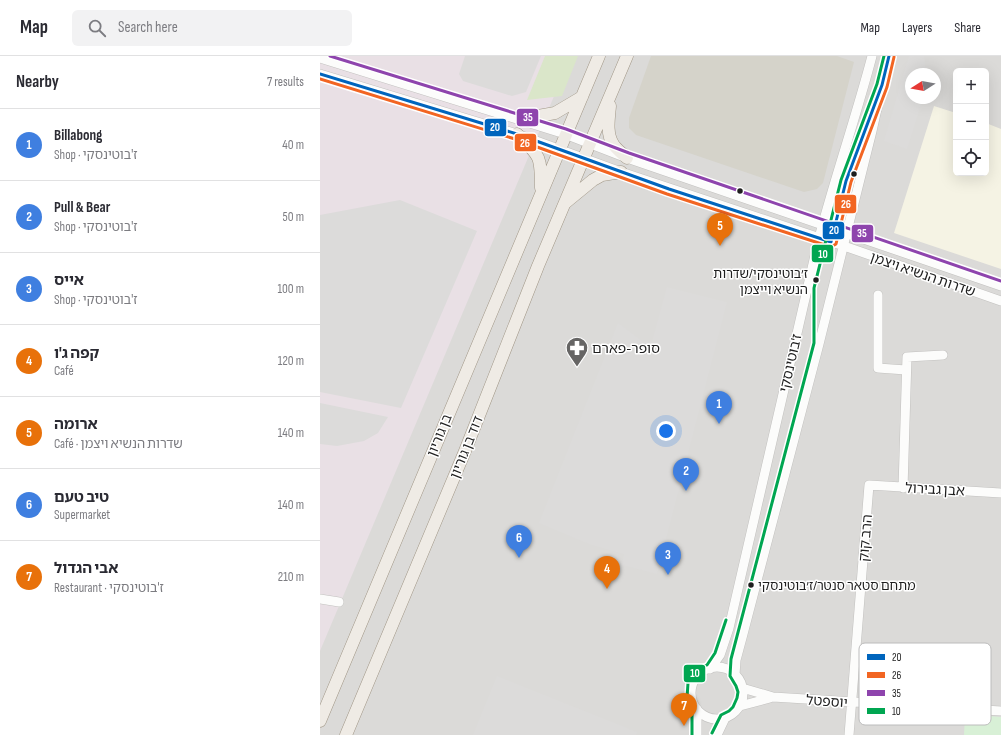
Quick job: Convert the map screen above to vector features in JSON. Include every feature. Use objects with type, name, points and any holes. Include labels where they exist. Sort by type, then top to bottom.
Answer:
[{"type":"main road","name":"בן גוריון","points":[[320,721],[599,56]]},
{"type":"main road","points":[[626,56],[612,91],[608,122],[613,145],[627,158]]},
{"type":"main road","name":"דוד בן גוריון","points":[[346,735],[465,451],[563,205],[612,91]]},
{"type":"main road","points":[[521,119],[555,113],[582,97]]},
{"type":"main road","points":[[516,134],[535,152],[539,159],[541,167],[541,193]]},
{"type":"main road","points":[[563,205],[592,180],[602,175],[621,172]]},
{"type":"street","name":"ז'בוטינסקי","points":[[710,668],[720,655],[729,628],[822,225],[872,56]]},
{"type":"street","name":"ז'בוטינסקי","points":[[735,675],[737,652],[761,566],[844,246],[889,56]]},
{"type":"street","points":[[320,58],[566,134],[627,158],[1001,286]]},
{"type":"street","name":"שדרות הנשיא ויצמן","points":[[320,74],[516,134],[621,172],[844,246],[1001,301]]},
{"type":"street","points":[[878,295],[878,368],[906,370]]},
{"type":"street","points":[[903,488],[907,356],[943,355]]},
{"type":"street","name":"אבן גבירול","points":[[869,486],[1001,493]]},
{"type":"street","name":"הרב קוק","points":[[849,735],[869,486]]},
{"type":"street","points":[[320,599],[339,602]]},
{"type":"street","points":[[710,668],[725,669],[735,675],[740,681],[742,688],[742,699],[740,706],[735,712],[725,718],[717,719],[703,715],[697,709],[692,697],[693,684],[702,673],[710,668]]},
{"type":"street","name":"יוספטל","points":[[742,688],[773,697],[859,703]]},
{"type":"street","name":"יוספטל","points":[[740,706],[773,697]]},
{"type":"street","points":[[696,735],[697,709]]},
{"type":"street","name":"יוספטל","points":[[991,710],[1001,711]]},
{"type":"street","points":[[717,735],[725,718]]},
{"type":"shaded area","points":[[320,56],[1001,56],[1001,735],[320,735]]},
{"type":"shaded area","points":[[320,56],[571,56],[320,651]]},
{"type":"shaded area","points":[[465,56],[541,56],[526,92],[512,96],[463,81],[459,74]]},
{"type":"shaded area","points":[[651,56],[837,56],[854,62],[823,183],[817,189],[804,192],[636,135],[629,128],[629,118]]},
{"type":"shaded area","points":[[909,56],[924,56],[925,68],[905,68]]},
{"type":"shaded area","points":[[905,70],[905,104],[921,104],[907,149],[884,141]]},
{"type":"shaded area","points":[[934,106],[953,112],[953,176],[989,176],[989,124],[1001,129],[1001,269],[894,233]]},
{"type":"shaded area","points":[[400,200],[477,231],[401,408],[320,392],[320,215]]},
{"type":"shaded area","points":[[667,287],[727,302],[657,574],[622,565],[624,554],[589,544],[539,523],[618,323],[642,341],[652,342]]},
{"type":"shaded area","points":[[320,403],[388,417],[378,433],[364,441],[337,446],[320,444]]},
{"type":"shaded area","points":[[497,676],[637,732],[636,735],[473,735]]},
{"type":"green space","points":[[545,56],[578,56],[562,96],[527,100]]},
{"type":"green space","points":[[991,716],[1001,717],[1001,735],[964,735],[964,725],[991,725]]},
{"type":"transit line","name":"35","points":[[330,56],[566,129],[629,153],[1001,281]]},
{"type":"transit line","name":"10","points":[[712,733],[721,715],[733,707],[737,698],[738,692],[730,676],[731,659],[814,343],[814,288],[841,180],[877,84],[884,56]]},
{"type":"transit line","name":"20","points":[[320,74],[517,134],[669,189],[831,242],[846,181],[882,85],[889,56]]},
{"type":"transit line","name":"26","points":[[320,79],[515,139],[667,194],[831,247],[836,244],[851,182],[887,87],[894,57]]},
{"type":"transit line","name":"10","points":[[692,735],[692,710],[687,698],[688,683],[698,669],[707,665],[715,653],[726,620]]},
{"type":"place","name":"ארומה","points":[[720,246]]},
{"type":"place","name":"ז׳בוטינסקי/שדרות הנשיא וייצמן","points":[[816,280]]},
{"type":"place","name":"סופר-פארם","points":[[577,368]]},
{"type":"place","name":"Billabong","points":[[719,424]]},
{"type":"place","name":"Pull & Bear","points":[[686,491]]},
{"type":"place","name":"טיב טעם","points":[[519,558]]},
{"type":"place","name":"אייס","points":[[668,575]]},
{"type":"place","name":"מתחם סטאר סנטר/ז׳בוטינסקי","points":[[751,585]]},
{"type":"place","name":"קפה ג'ו","points":[[607,589]]},
{"type":"place","name":"אבי הגדול","points":[[684,726]]}]
